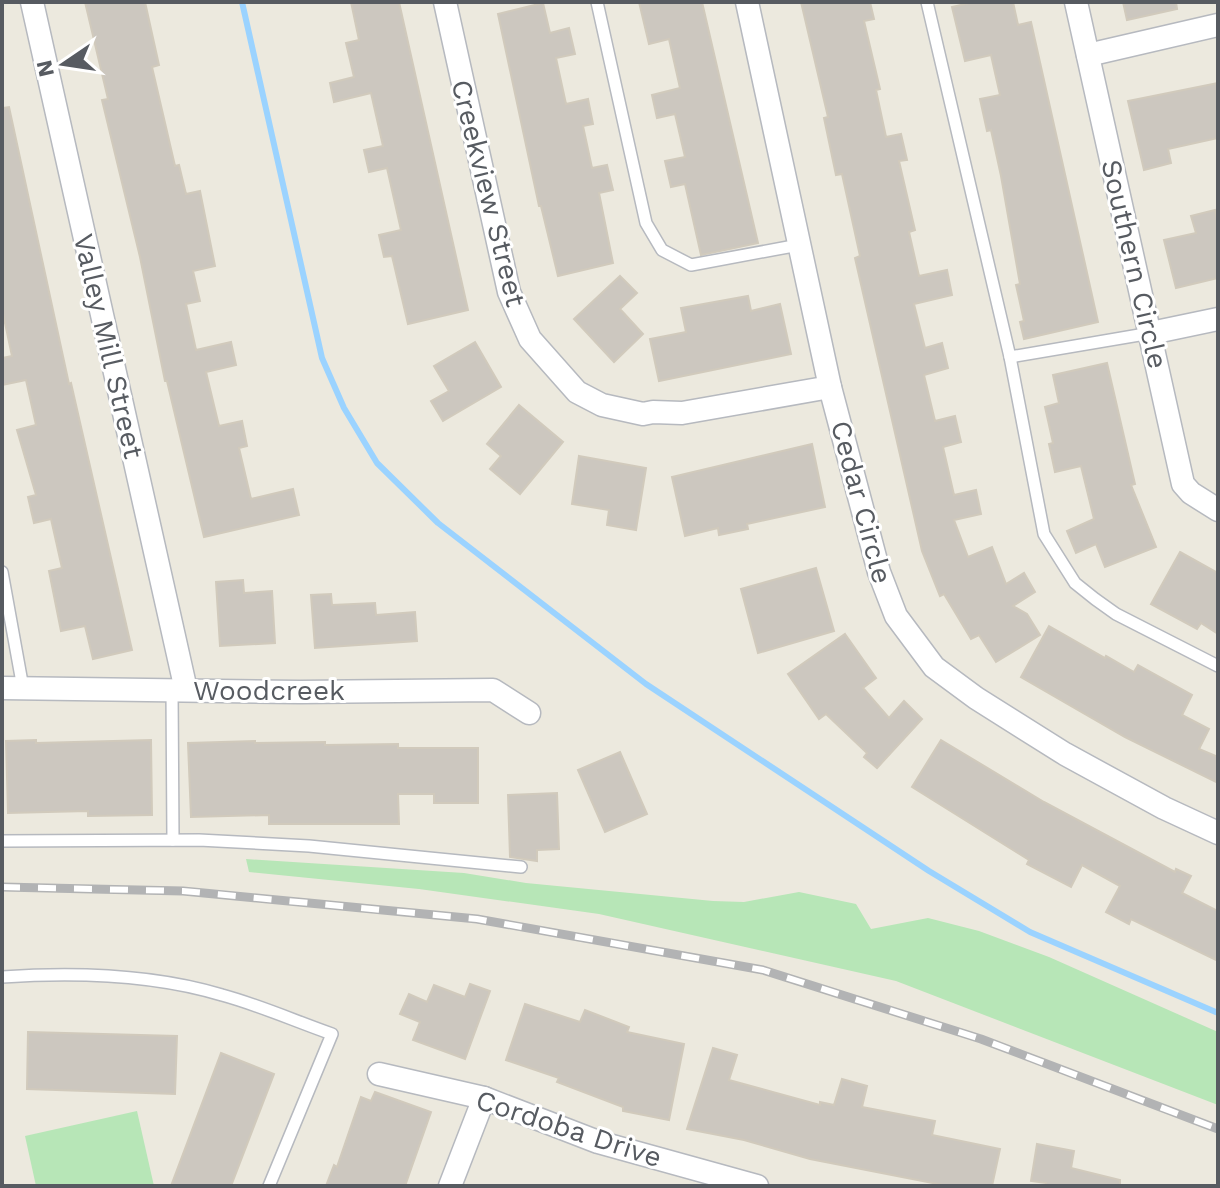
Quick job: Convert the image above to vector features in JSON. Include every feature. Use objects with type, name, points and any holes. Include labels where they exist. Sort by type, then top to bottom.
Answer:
[{"type":"street","name":"Valley Mill Street","points":[[32,2],[179,690]]},
{"type":"street","name":"Creekview Street","points":[[445,2],[509,292],[530,339],[577,392],[602,405],[643,414],[672,414],[830,387]]},
{"type":"street","name":"Cedar Circle","points":[[747,2],[830,387],[879,572],[896,616],[934,667],[976,698],[1065,754],[1164,808],[1218,833]]},
{"type":"street","name":"Southern Circle","points":[[1076,2],[1183,484],[1191,493],[1218,510]]},
{"type":"street","points":[[1088,55],[1218,25]]},
{"type":"street","points":[[1151,333],[1218,319]]},
{"type":"street","name":"Woodcreek","points":[[12,688],[493,690],[529,713]]},
{"type":"street","name":"Cordoba Drive","points":[[379,1074],[484,1098],[598,1142],[757,1186]]},
{"type":"street","points":[[450,1186],[484,1098]]},
{"type":"lane","points":[[597,2],[646,223],[662,250],[691,265],[799,245]]},
{"type":"lane","points":[[927,2],[1010,357],[1044,534],[1075,583],[1116,614],[1218,666]]},
{"type":"lane","points":[[1010,357],[1151,333]]},
{"type":"lane","points":[[2,572],[12,688]]},
{"type":"lane","points":[[173,840],[179,690]]},
{"type":"lane","points":[[2,841],[173,840],[309,846],[521,867]]},
{"type":"lane","points":[[2,977],[102,976],[152,981],[220,994],[332,1034],[269,1186]]},
{"type":"green space","points":[[246,859],[464,873],[526,883],[713,901],[744,902],[799,892],[856,904],[871,929],[928,918],[979,931],[1049,957],[1218,1032],[1218,1105],[896,981],[599,914],[419,889],[249,872]]},
{"type":"green space","points":[[137,1111],[154,1186],[36,1186],[25,1136]]},
{"type":"building","points":[[85,2],[145,2],[159,65],[152,67],[175,166],[179,165],[186,194],[200,191],[215,266],[193,271],[200,301],[186,304],[196,350],[231,342],[236,365],[206,372],[219,426],[242,421],[247,446],[239,448],[251,499],[293,489],[299,515],[204,537],[165,381],[140,257],[102,100],[108,99]]},
{"type":"building","points":[[351,2],[399,2],[468,310],[408,324],[392,256],[384,257],[379,235],[401,230],[387,168],[369,172],[364,150],[383,146],[371,93],[334,102],[330,83],[354,77],[346,43],[359,40]]},
{"type":"building","points":[[639,2],[702,2],[758,243],[701,255],[685,184],[671,187],[665,161],[685,157],[675,114],[657,118],[652,95],[680,88],[669,39],[649,44]]},
{"type":"building","points":[[801,2],[870,2],[874,19],[864,21],[880,89],[876,90],[886,137],[901,134],[907,160],[899,161],[915,230],[909,232],[919,276],[947,270],[952,295],[914,304],[925,348],[942,343],[948,368],[924,375],[935,421],[955,416],[961,442],[943,447],[954,495],[976,490],[981,514],[954,520],[968,557],[992,547],[1006,584],[1024,573],[1035,592],[1013,606],[1027,614],[1040,635],[996,662],[979,635],[971,639],[944,594],[940,596],[922,551],[855,258],[860,256],[842,174],[836,175],[824,118],[828,117]]},
{"type":"building","points":[[974,2],[1013,2],[1018,25],[1031,22],[1098,322],[1024,339],[1020,322],[1024,321],[1016,285],[1020,284],[1001,176],[991,130],[987,131],[980,99],[1000,95],[991,55],[965,61],[952,7]]},
{"type":"building","points":[[1123,2],[1176,2],[1177,9],[1127,20]]},
{"type":"building","points":[[543,3],[550,33],[569,28],[575,54],[556,58],[566,104],[588,99],[593,124],[583,126],[592,168],[607,165],[613,190],[599,193],[613,263],[558,276],[539,206],[498,14]]},
{"type":"building","points":[[1218,83],[1218,138],[1168,149],[1171,163],[1144,170],[1128,101]]},
{"type":"building","points":[[9,107],[69,384],[132,650],[93,659],[85,626],[61,631],[49,571],[62,568],[51,519],[34,523],[28,497],[36,495],[17,430],[36,425],[26,380],[2,385],[2,358],[12,356],[2,309],[2,108]]},
{"type":"building","points":[[1215,210],[1218,222],[1218,278],[1176,288],[1164,240],[1196,233],[1191,216]]},
{"type":"building","points":[[620,276],[637,293],[620,309],[643,334],[614,362],[574,319]]},
{"type":"building","points":[[748,296],[751,311],[780,304],[791,354],[659,381],[650,339],[686,332],[681,308]]},
{"type":"building","points":[[475,342],[501,387],[443,421],[431,401],[449,391],[434,366]]},
{"type":"building","points":[[1107,363],[1135,484],[1131,485],[1156,547],[1105,567],[1096,544],[1076,553],[1067,531],[1094,519],[1081,466],[1055,472],[1049,444],[1053,443],[1045,407],[1059,403],[1053,375]]},
{"type":"building","points":[[519,405],[563,442],[520,494],[490,469],[501,456],[487,444]]},
{"type":"building","points":[[812,444],[825,507],[747,524],[748,529],[719,535],[718,528],[685,536],[672,477]]},
{"type":"building","points":[[579,456],[646,468],[636,530],[607,525],[609,510],[572,504]]},
{"type":"building","points":[[1180,552],[1218,573],[1218,634],[1201,623],[1197,629],[1151,604]]},
{"type":"building","points":[[816,568],[834,631],[758,653],[741,589]]},
{"type":"building","points":[[243,580],[244,593],[272,591],[275,643],[220,646],[216,582]]},
{"type":"building","points":[[331,594],[332,605],[375,603],[376,615],[415,612],[417,641],[315,648],[311,595]]},
{"type":"building","points":[[1049,626],[1134,672],[1138,665],[1192,695],[1182,715],[1209,729],[1199,749],[1218,757],[1218,783],[1125,737],[1021,677]]},
{"type":"building","points":[[845,634],[876,678],[863,688],[889,718],[904,701],[922,719],[877,768],[864,757],[867,753],[826,714],[819,719],[788,674]]},
{"type":"building","points":[[36,740],[36,743],[151,740],[152,815],[88,816],[88,811],[8,813],[6,741]]},
{"type":"building","points":[[941,740],[1044,802],[1175,872],[1176,869],[1191,876],[1182,893],[1218,911],[1218,961],[1131,919],[1129,924],[1106,912],[1120,886],[1082,865],[1071,887],[1027,864],[1029,860],[912,787]]},
{"type":"building","points":[[325,742],[325,745],[398,744],[398,748],[478,748],[478,803],[434,803],[434,794],[398,794],[399,824],[269,824],[269,815],[191,817],[188,743]]},
{"type":"building","points":[[620,752],[647,814],[605,832],[578,770]]},
{"type":"building","points":[[557,793],[559,849],[537,850],[537,861],[510,857],[508,795]]},
{"type":"building","points":[[470,984],[490,991],[465,1059],[413,1040],[420,1022],[400,1014],[409,994],[427,1002],[434,985],[465,997]]},
{"type":"building","points":[[525,1004],[580,1022],[585,1010],[629,1027],[627,1032],[684,1044],[669,1120],[623,1111],[623,1107],[557,1082],[559,1078],[506,1060]]},
{"type":"building","points":[[28,1032],[177,1036],[175,1094],[27,1089]]},
{"type":"building","points":[[713,1048],[737,1055],[729,1080],[820,1105],[820,1102],[834,1105],[842,1079],[867,1086],[862,1107],[935,1121],[932,1135],[1000,1149],[992,1186],[948,1186],[810,1159],[744,1140],[687,1129]]},
{"type":"building","points":[[221,1053],[274,1074],[231,1186],[171,1186]]},
{"type":"building","points":[[375,1092],[431,1112],[405,1186],[326,1186],[334,1165],[337,1167],[361,1097],[371,1101]]},
{"type":"building","points":[[1037,1144],[1074,1151],[1071,1168],[1120,1180],[1120,1186],[1045,1186],[1046,1183],[1031,1181]]},
{"type":"waterway","points":[[242,2],[322,358],[344,408],[377,463],[438,523],[646,684],[929,871],[1030,932],[1218,1013]]},
{"type":"railway","points":[[2,887],[183,891],[477,919],[763,970],[981,1039],[1218,1129]]}]
